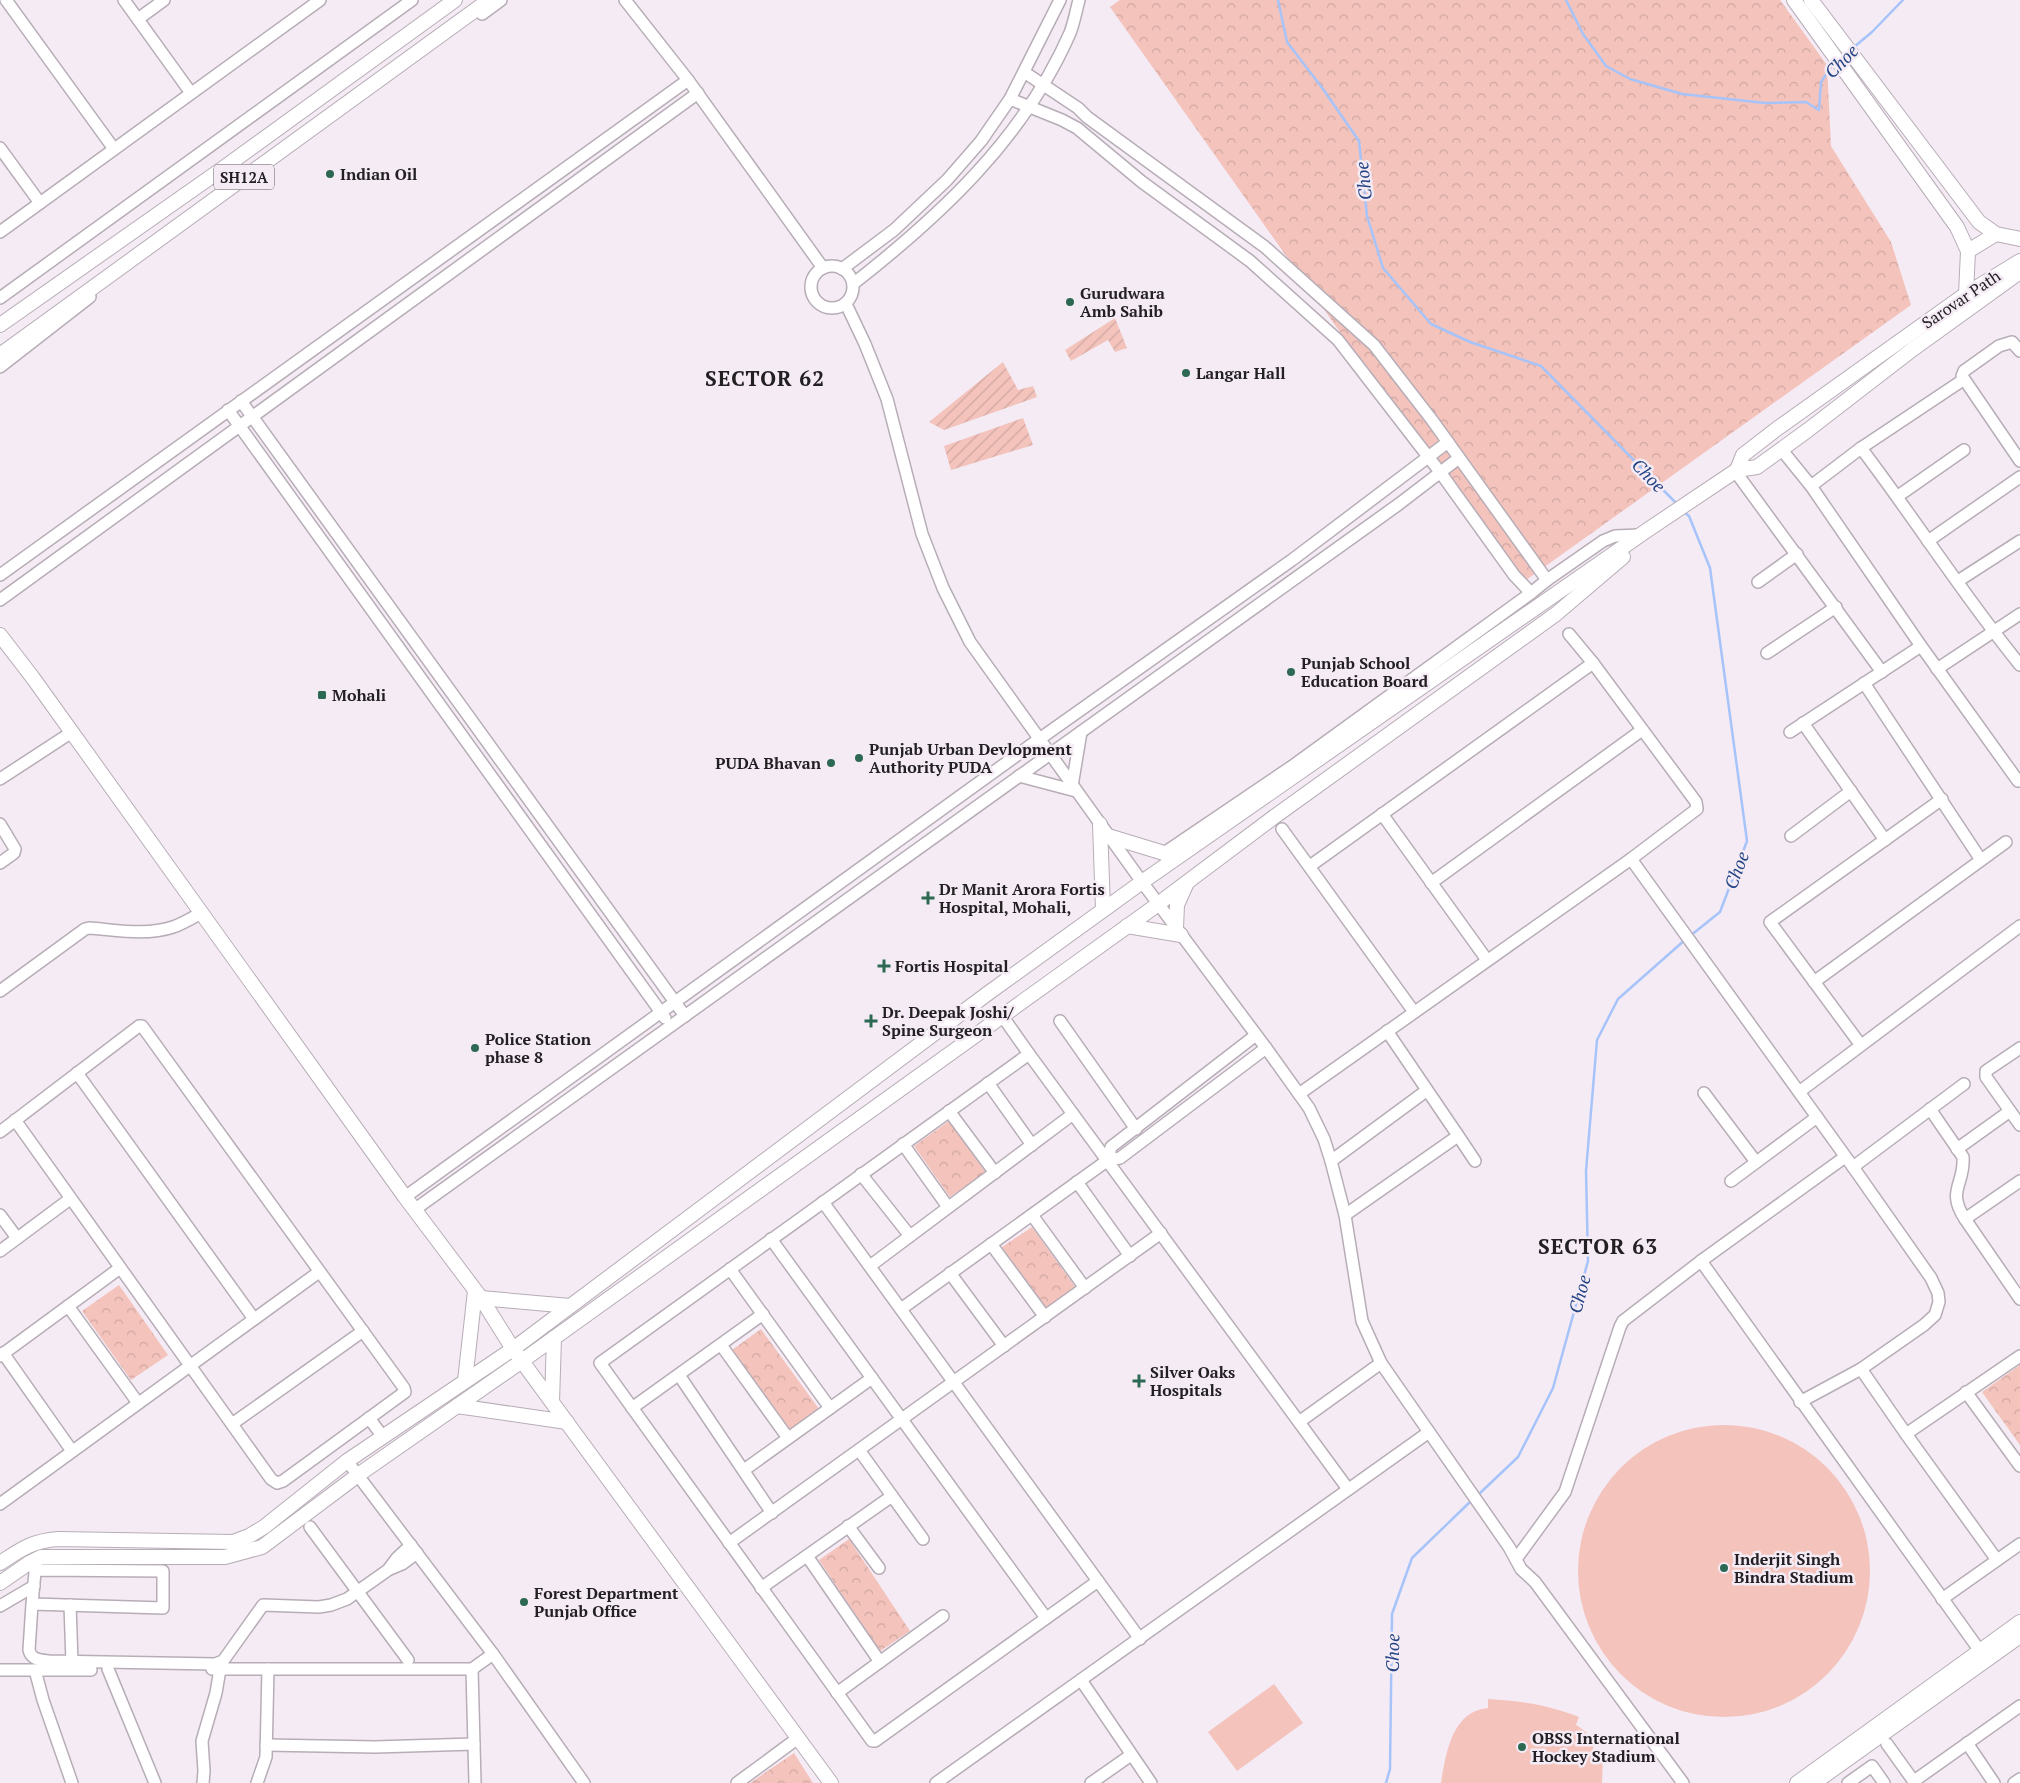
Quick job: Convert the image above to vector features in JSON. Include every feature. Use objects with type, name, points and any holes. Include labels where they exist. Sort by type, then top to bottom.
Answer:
[{"type":"main road","name":"SH12A","points":[[0,325],[222,169],[455,0]]},
{"type":"main road","name":"SH12A","points":[[0,355],[234,184],[474,15],[488,0]]},
{"type":"main road","points":[[1794,0],[1957,227],[1968,252],[1966,294]]},
{"type":"main road","points":[[1811,0],[1980,222],[1996,234],[2020,239]]},
{"type":"main road","points":[[1849,77],[1862,67]]},
{"type":"main road","points":[[1968,252],[1996,234]]},
{"type":"main road","name":"Sarovar Path","points":[[1736,470],[1744,455],[1778,428],[1966,294],[2020,261]]},
{"type":"main road","points":[[0,1563],[24,1546],[39,1541],[58,1539],[233,1542],[250,1536],[347,1461],[513,1349],[987,994],[1142,882],[1171,855],[1532,611],[1642,533],[1736,470],[1756,466],[1781,449],[1913,349],[2020,272]]},
{"type":"main road","points":[[0,1583],[41,1557],[225,1557],[262,1547],[358,1475],[522,1361],[1003,1017],[1274,817],[1556,614],[1644,539],[1642,533]]},
{"type":"main road","points":[[0,635],[72,732],[414,1210],[478,1295],[513,1349],[831,1783]]},
{"type":"main road","points":[[1103,910],[1104,830],[1171,855]]},
{"type":"main road","points":[[1127,926],[1178,931],[1178,901],[1187,882]]},
{"type":"main road","points":[[478,1295],[570,1306]]},
{"type":"main road","points":[[465,1381],[478,1295]]},
{"type":"main road","points":[[552,1402],[554,1338]]},
{"type":"main road","points":[[457,1406],[567,1422]]},
{"type":"main road","points":[[1797,1783],[2020,1622]]},
{"type":"main road","points":[[1814,1783],[2020,1636]]},
{"type":"street","points":[[6,0],[114,149]]},
{"type":"street","points":[[124,0],[191,94]]},
{"type":"street","points":[[138,19],[164,0]]},
{"type":"street","points":[[0,232],[320,0]]},
{"type":"street","points":[[0,298],[412,0]]},
{"type":"street","points":[[0,368],[127,269],[474,15],[501,0]]},
{"type":"street","points":[[625,0],[688,80],[824,268]]},
{"type":"street","points":[[842,269],[894,230],[947,180],[981,141],[1010,99],[1060,0]]},
{"type":"street","points":[[853,284],[900,248],[948,205],[986,164],[1029,107],[1043,84],[1070,32],[1080,0]]},
{"type":"street","points":[[1024,72],[1078,108],[1265,247],[1374,345],[1448,442],[1547,580]]},
{"type":"street","points":[[0,575],[688,80]]},
{"type":"street","points":[[0,600],[698,94]]},
{"type":"street","points":[[1010,99],[1076,128],[1142,182],[1250,261],[1341,343],[1429,457],[1514,575],[1531,594]]},
{"type":"street","points":[[0,148],[40,203]]},
{"type":"street","points":[[831,266],[842,269],[850,275],[853,284],[851,297],[846,304],[834,309],[816,302],[812,296],[811,290],[814,276],[824,268],[831,266]]},
{"type":"street","points":[[408,281],[421,294]]},
{"type":"street","points":[[846,304],[866,344],[887,399],[922,534],[943,588],[970,642],[1158,904],[1300,1094],[1317,1123],[1331,1160],[1345,1215],[1362,1321],[1382,1363],[1509,1546],[1521,1569],[1535,1582],[1683,1783]]},
{"type":"street","points":[[2020,351],[2012,342],[1999,346],[1964,371],[1963,380],[2020,461]]},
{"type":"street","points":[[1810,486],[1861,448],[1963,380]]},
{"type":"street","points":[[241,400],[685,1016]]},
{"type":"street","points":[[228,410],[671,1026]]},
{"type":"street","points":[[405,1197],[1292,560],[1448,442]]},
{"type":"street","points":[[1861,448],[1898,496],[1994,633],[2020,665]]},
{"type":"street","points":[[1781,449],[1810,486],[1937,669],[2018,781]]},
{"type":"street","points":[[1898,496],[1964,450]]},
{"type":"street","points":[[414,1210],[1399,504],[1459,458]]},
{"type":"street","points":[[1736,470],[1882,672]]},
{"type":"street","points":[[1928,541],[2020,477]]},
{"type":"street","points":[[1388,489],[1399,504]]},
{"type":"street","points":[[1171,855],[1531,594],[1547,580],[1610,537],[1642,533]]},
{"type":"street","points":[[1958,581],[2020,541]]},
{"type":"street","points":[[1758,582],[1797,554]]},
{"type":"street","points":[[1292,560],[1302,573]]},
{"type":"street","points":[[364,599],[378,589]]},
{"type":"street","points":[[1767,653],[1836,607]]},
{"type":"street","points":[[1937,669],[2020,614]]},
{"type":"street","points":[[1192,631],[1201,645]]},
{"type":"street","points":[[1300,1094],[1695,812],[1698,805],[1593,663],[1568,634]]},
{"type":"street","points":[[1790,732],[1921,646]]},
{"type":"street","points":[[1310,866],[1593,663]]},
{"type":"street","points":[[1864,684],[1982,860]]},
{"type":"street","points":[[437,700],[451,690]]},
{"type":"street","points":[[1803,723],[1885,840]]},
{"type":"street","points":[[1431,883],[1642,730]]},
{"type":"street","points":[[0,779],[72,732]]},
{"type":"street","points":[[1074,788],[1081,732]]},
{"type":"street","points":[[1019,776],[1074,788]]},
{"type":"street","points":[[1791,836],[1850,790]]},
{"type":"street","points":[[1860,1044],[1770,924],[1770,921],[1942,799]]},
{"type":"street","points":[[1382,814],[1487,960]]},
{"type":"street","points":[[0,824],[15,849],[14,853],[0,863]]},
{"type":"street","points":[[1282,829],[1414,1012]]},
{"type":"street","points":[[1814,982],[2006,842]]},
{"type":"street","points":[[1631,859],[1846,1157],[1930,1278],[1938,1293],[1939,1302],[1935,1315],[1924,1325],[1862,1369],[1800,1402]]},
{"type":"street","points":[[588,911],[602,900]]},
{"type":"street","points":[[0,991],[85,929],[137,932],[157,931],[174,927],[201,913]]},
{"type":"street","points":[[1799,1092],[1860,1044],[2020,926]]},
{"type":"street","points":[[1003,1017],[1348,1489]]},
{"type":"street","points":[[1060,1022],[1136,1129]]},
{"type":"street","points":[[0,1132],[15,1120],[139,1026],[143,1027],[404,1388],[405,1392],[283,1481],[276,1483],[271,1479],[189,1366],[15,1120]]},
{"type":"street","points":[[1387,1031],[1426,1091],[1475,1160]]},
{"type":"street","points":[[1108,1160],[1111,1147],[1256,1035]]},
{"type":"street","points":[[901,1309],[1108,1160],[1120,1158],[1266,1048]]},
{"type":"street","points":[[1957,1149],[2017,1119],[1986,1077],[1986,1071],[2020,1048]]},
{"type":"street","points":[[1029,1054],[600,1361],[600,1364],[870,1740],[875,1741],[1098,1581]]},
{"type":"street","points":[[78,1073],[254,1319]]},
{"type":"street","points":[[988,1083],[1032,1145]]},
{"type":"street","points":[[1853,1167],[1964,1084]]},
{"type":"street","points":[[1331,1160],[1426,1091]]},
{"type":"street","points":[[1704,1093],[1756,1162]]},
{"type":"street","points":[[1930,1109],[1963,1158],[1964,1167],[1956,1191],[1958,1208],[2020,1299]]},
{"type":"street","points":[[949,1111],[995,1173]]},
{"type":"street","points":[[870,1266],[1074,1114]]},
{"type":"street","points":[[1730,1181],[1817,1117]]},
{"type":"street","points":[[1345,1215],[1455,1138],[1457,1134]]},
{"type":"street","points":[[903,1144],[948,1207]]},
{"type":"street","points":[[1516,1559],[1565,1492],[1620,1327],[1628,1317],[1701,1261],[1846,1157]]},
{"type":"street","points":[[861,1174],[910,1236]]},
{"type":"street","points":[[1966,1219],[2020,1181]]},
{"type":"street","points":[[1077,1182],[1130,1256]]},
{"type":"street","points":[[0,1251],[70,1199]]},
{"type":"street","points":[[823,1202],[1140,1639]]},
{"type":"street","points":[[0,1215],[17,1238]]},
{"type":"street","points":[[1032,1215],[1085,1288]]},
{"type":"street","points":[[729,1543],[1161,1233]]},
{"type":"street","points":[[772,1239],[1046,1618]]},
{"type":"street","points":[[991,1244],[1045,1317]]},
{"type":"street","points":[[1701,1261],[1800,1402],[1980,1651]]},
{"type":"street","points":[[72,1451],[2,1354],[120,1268]]},
{"type":"street","points":[[730,1269],[830,1408]]},
{"type":"street","points":[[0,1489],[3,1501],[319,1272]]},
{"type":"street","points":[[950,1273],[1004,1346]]},
{"type":"street","points":[[68,1306],[138,1403]]},
{"type":"street","points":[[632,1408],[763,1314]]},
{"type":"street","points":[[232,1424],[363,1331]]},
{"type":"street","points":[[721,1345],[788,1438]]},
{"type":"street","points":[[1906,1434],[2020,1356]]},
{"type":"street","points":[[1299,1422],[1382,1363]]},
{"type":"street","points":[[1862,1369],[1906,1434],[1997,1560]]},
{"type":"street","points":[[679,1375],[772,1513]]},
{"type":"street","points":[[744,1470],[872,1378]]},
{"type":"street","points":[[1966,1392],[2019,1462]]},
{"type":"street","points":[[369,1418],[383,1437]]},
{"type":"street","points":[[936,1783],[1429,1432]]},
{"type":"street","points":[[859,1450],[923,1539]]},
{"type":"street","points":[[347,1461],[493,1654],[584,1783]]},
{"type":"street","points":[[761,1588],[892,1496]]},
{"type":"street","points":[[848,1526],[879,1568]]},
{"type":"street","points":[[310,1527],[408,1660]]},
{"type":"street","points":[[1942,1599],[2020,1544]]},
{"type":"street","points":[[32,1604],[164,1608],[164,1573],[162,1571],[40,1570],[35,1572],[32,1604],[29,1650],[31,1656],[41,1660],[72,1662],[218,1664],[223,1661],[263,1605],[319,1607],[331,1605],[358,1592],[388,1570],[397,1558],[414,1549]]},
{"type":"street","points":[[808,1556],[880,1662]]},
{"type":"street","points":[[0,1606],[34,1586]]},
{"type":"street","points":[[70,1605],[72,1662]]},
{"type":"street","points":[[837,1694],[943,1616]]},
{"type":"street","points":[[0,1670],[472,1669],[493,1654]]},
{"type":"street","points":[[203,1783],[203,1734],[216,1692],[220,1669]]},
{"type":"street","points":[[258,1783],[265,1761],[268,1669]]},
{"type":"street","points":[[472,1669],[475,1783]]},
{"type":"street","points":[[35,1670],[43,1700],[72,1783]]},
{"type":"street","points":[[108,1670],[155,1783]]},
{"type":"street","points":[[1081,1680],[1151,1783]]},
{"type":"street","points":[[1887,1744],[1915,1782],[2020,1706]]},
{"type":"street","points":[[737,1783],[798,1738]]},
{"type":"street","points":[[1967,1743],[1994,1783]]},
{"type":"street","points":[[266,1745],[395,1747],[474,1744]]},
{"type":"street","points":[[1091,1783],[1132,1755]]},
{"type":"street","points":[[1848,1783],[1872,1766],[1884,1783]]},
{"type":"street","points":[[2014,1783],[2020,1779]]},
{"type":"green space","points":[[1120,0],[1780,0],[1827,65],[1831,146],[1891,242],[1911,305],[1519,585],[1110,7]]},
{"type":"green space","points":[[1115,318],[1127,348],[1115,352],[1108,340],[1071,361],[1065,350]]},
{"type":"green space","points":[[1003,362],[1018,390],[1033,386],[1037,397],[944,430],[929,422]]},
{"type":"green space","points":[[1023,418],[1033,445],[951,470],[944,446]]},
{"type":"green space","points":[[949,1121],[986,1173],[950,1197],[914,1146]]},
{"type":"green space","points":[[1032,1227],[1076,1288],[1046,1309],[1002,1247]]},
{"type":"green space","points":[[119,1285],[168,1355],[131,1380],[82,1311]]},
{"type":"green space","points":[[761,1329],[819,1409],[790,1430],[732,1350]]},
{"type":"green space","points":[[2020,1365],[2020,1445],[1982,1392]]},
{"type":"green space","name":"Inderjit Singh Bindra Stadium","points":[[1724,1425],[1766,1431],[1793,1442],[1817,1458],[1837,1478],[1853,1502],[1864,1529],[1870,1571],[1864,1613],[1853,1640],[1837,1664],[1817,1684],[1793,1700],[1766,1711],[1724,1717],[1682,1711],[1655,1700],[1631,1684],[1611,1664],[1595,1640],[1584,1613],[1578,1571],[1584,1529],[1595,1502],[1611,1478],[1631,1458],[1655,1442],[1682,1431]]},
{"type":"green space","points":[[849,1539],[910,1631],[880,1651],[819,1560]]},
{"type":"green space","points":[[1274,1684],[1303,1723],[1237,1771],[1208,1732]]},
{"type":"green space","name":"OBSS International Hockey Stadium","points":[[1488,1699],[1534,1704],[1579,1717],[1576,1725],[1589,1736],[1594,1752],[1603,1753],[1602,1783],[1441,1783],[1445,1759],[1453,1735],[1466,1717],[1476,1711],[1488,1708]]},
{"type":"green space","points":[[794,1753],[813,1783],[750,1783]]},
{"type":"waterway","name":"Choe","points":[[1278,0],[1287,42],[1359,141],[1367,216],[1383,268],[1431,324],[1470,342],[1541,366],[1677,504]]},
{"type":"waterway","name":"Choe","points":[[1566,0],[1583,34],[1606,66],[1630,79],[1682,94],[1765,103],[1806,102],[1819,110],[1821,82],[1834,63]]},
{"type":"waterway","name":"Choe","points":[[1854,47],[1872,32],[1903,0]]},
{"type":"waterway","name":"Choe","points":[[1684,512],[1689,516],[1710,568],[1747,841],[1720,912],[1690,936]]},
{"type":"waterway","name":"Choe","points":[[1478,1495],[1518,1457],[1553,1388],[1588,1261],[1586,1171],[1597,1040],[1618,999],[1686,939]]},
{"type":"waterway","name":"Choe","points":[[1386,1783],[1390,1769],[1392,1614],[1412,1558],[1472,1500]]},
{"type":"place","name":"Indian Oil","points":[[330,174]]},
{"type":"place","name":"Gurudwara Amb Sahib","points":[[1070,302]]},
{"type":"place","name":"Langar Hall","points":[[1186,373]]},
{"type":"place","name":"Punjab School Education Board","points":[[1291,672]]},
{"type":"place","name":"Mohali","points":[[322,695]]},
{"type":"place","name":"Punjab Urban Devlopment Authority PUDA","points":[[859,758]]},
{"type":"place","name":"PUDA Bhavan","points":[[831,763]]},
{"type":"place","name":"Dr Manit Arora Fortis Hospital, Mohali,","points":[[928,898]]},
{"type":"place","name":"Fortis Hospital","points":[[884,966]]},
{"type":"place","name":"Dr. Deepak Joshi/ Spine Surgeon","points":[[871,1021]]},
{"type":"place","name":"Police Station phase 8","points":[[475,1048]]},
{"type":"place","name":"Silver Oaks Hospitals","points":[[1139,1381]]},
{"type":"place","name":"Inderjit Singh Bindra Stadium","points":[[1724,1568]]},
{"type":"place","name":"Forest Department Punjab Office","points":[[524,1602]]},
{"type":"place","name":"OBSS International Hockey Stadium","points":[[1522,1747]]},
{"type":"district","name":"SECTOR 62","points":[[765,378]]},
{"type":"district","name":"SECTOR 63","points":[[1598,1246]]}]
